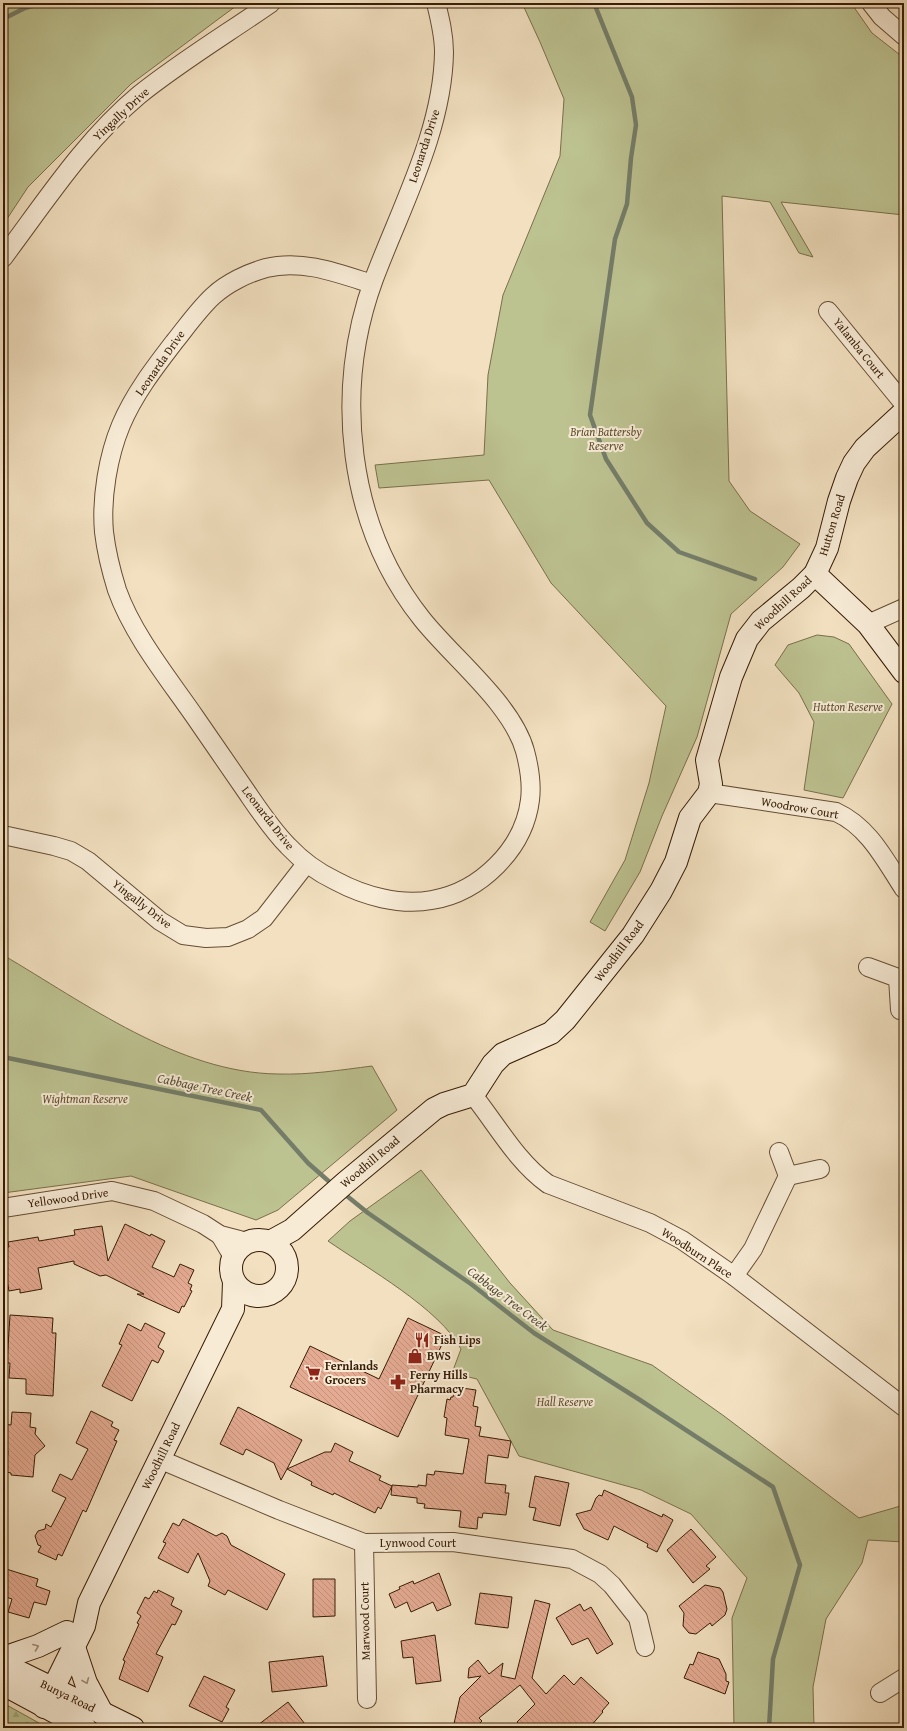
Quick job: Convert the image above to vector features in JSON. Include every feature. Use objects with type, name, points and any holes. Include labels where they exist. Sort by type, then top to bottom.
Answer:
[{"type":"street","name":"Yingally Drive","points":[[3,258],[93,140],[124,109],[157,82],[271,3]]},
{"type":"street","name":"Leonarda Drive","points":[[372,284],[309,266],[284,265],[260,269],[235,281],[215,294],[194,317],[150,373],[121,425],[114,444],[107,478],[104,506],[104,533],[117,591],[137,631],[254,803],[283,842],[306,864],[334,881],[362,893],[411,902],[432,900],[452,894],[475,884],[497,866],[511,847],[524,822],[530,802],[530,780],[524,749],[513,722],[417,613],[396,580],[379,546],[366,511],[358,478],[354,452],[352,408],[354,358],[360,329],[372,284],[429,138],[440,98],[444,51],[441,22],[436,3]]},
{"type":"street","points":[[872,3],[882,17],[904,36]]},
{"type":"street","name":"Yalamba Court","points":[[828,311],[904,404]]},
{"type":"street","name":"Hutton Road","points":[[814,574],[827,548],[839,501],[854,463],[865,448],[904,412]]},
{"type":"street","points":[[814,574],[868,624],[904,672]]},
{"type":"street","name":"Woodhill Road","points":[[240,1250],[263,1240],[276,1248],[292,1230],[345,1183],[434,1109],[444,1104],[474,1095],[493,1064],[503,1054],[551,1033],[565,1020],[633,935],[676,862],[690,818],[709,793],[711,784],[707,760],[731,677],[746,639],[761,621],[801,588],[814,574]]},
{"type":"street","points":[[868,624],[904,608]]},
{"type":"street","name":"Woodrow Court","points":[[709,793],[836,812],[850,819],[869,836],[904,889]]},
{"type":"street","name":"Yingally Drive","points":[[3,835],[71,851],[88,861],[160,921],[183,935],[206,938],[228,937],[248,929],[264,918],[306,864]]},
{"type":"street","points":[[868,967],[901,975],[900,1010]]},
{"type":"street","name":"Woodburn Place","points":[[474,1095],[523,1162],[535,1175],[548,1184],[650,1223],[682,1240],[734,1276],[904,1407]]},
{"type":"street","points":[[734,1276],[753,1249],[788,1176],[779,1152]]},
{"type":"street","points":[[788,1176],[820,1169]]},
{"type":"street","name":"Yellowood Drive","points":[[3,1208],[112,1192],[154,1201],[203,1224],[240,1250]]},
{"type":"street","points":[[240,1250],[230,1265],[231,1274],[243,1289],[264,1296],[271,1294],[282,1284],[287,1268],[276,1248]]},
{"type":"street","name":"Woodhill Road","points":[[43,1695],[70,1639],[84,1626],[89,1603],[243,1289]]},
{"type":"street","name":"Lynwood Court","points":[[159,1459],[279,1510],[364,1543],[453,1542],[572,1559],[600,1574],[612,1586],[638,1618],[645,1647]]},
{"type":"street","name":"Marwood Court","points":[[364,1543],[367,1699]]},
{"type":"street","points":[[3,1658],[38,1646],[70,1639],[86,1683],[102,1713]]},
{"type":"street","name":"Bunya Road","points":[[3,1664],[85,1728]]},
{"type":"street","points":[[880,1693],[904,1678]]},
{"type":"street","name":"Bunya Road","points":[[3,1684],[102,1713],[133,1728]]},
{"type":"green space","points":[[3,3],[240,3],[131,84],[28,187],[3,225]]},
{"type":"green space","name":"Brian Battersby Reserve","points":[[522,3],[851,3],[872,33],[904,58],[904,215],[781,202],[813,257],[799,253],[770,202],[722,196],[729,481],[750,511],[800,544],[783,567],[731,614],[697,737],[662,816],[640,872],[605,931],[590,922],[625,860],[649,783],[666,706],[551,583],[489,480],[379,488],[375,465],[484,455],[488,375],[503,295],[560,156],[564,99]]},
{"type":"green space","name":"Hutton Reserve","points":[[817,635],[834,637],[849,644],[892,704],[843,798],[804,790],[814,722],[799,693],[775,665],[788,645]]},
{"type":"green space","name":"Wightman Reserve","points":[[3,955],[134,1032],[169,1049],[205,1062],[241,1071],[278,1074],[337,1071],[372,1066],[397,1110],[278,1210],[256,1220],[131,1176],[3,1193]]},
{"type":"green space","name":"Hall Reserve","points":[[421,1170],[510,1283],[553,1330],[652,1365],[724,1416],[859,1518],[904,1505],[904,1542],[868,1540],[862,1563],[826,1619],[813,1687],[814,1728],[734,1728],[732,1618],[747,1578],[691,1514],[641,1490],[519,1456],[477,1379],[452,1373],[461,1349],[451,1334],[420,1304],[382,1276],[328,1241],[350,1221]]},
{"type":"green space","points":[[3,1703],[48,1728],[3,1728]]},
{"type":"building","points":[[125,1224],[150,1236],[151,1234],[165,1241],[152,1267],[174,1277],[180,1264],[194,1270],[188,1283],[192,1285],[190,1290],[192,1291],[184,1307],[182,1306],[179,1313],[137,1294],[144,1294],[106,1275],[100,1276],[74,1264],[74,1261],[38,1268],[42,1289],[20,1293],[20,1289],[9,1291],[3,1259],[3,1248],[9,1247],[8,1242],[38,1237],[39,1241],[75,1235],[74,1230],[102,1226],[108,1261]]},
{"type":"building","points":[[10,1315],[53,1318],[52,1333],[56,1333],[53,1396],[26,1394],[26,1379],[9,1378],[10,1363],[7,1363]]},
{"type":"building","points":[[408,1318],[446,1336],[398,1437],[290,1387],[310,1346],[379,1379]]},
{"type":"building","points":[[145,1323],[165,1333],[158,1347],[164,1351],[158,1363],[152,1360],[132,1401],[102,1386],[122,1345],[119,1344],[128,1324],[141,1331]]},
{"type":"building","points":[[455,1387],[476,1390],[473,1406],[478,1407],[475,1426],[481,1427],[479,1436],[511,1441],[508,1458],[488,1455],[485,1483],[506,1485],[505,1493],[509,1493],[506,1515],[483,1513],[482,1518],[478,1517],[477,1529],[459,1527],[461,1511],[424,1508],[425,1504],[417,1503],[417,1498],[391,1495],[392,1485],[418,1487],[418,1485],[426,1486],[427,1474],[434,1475],[435,1471],[463,1474],[469,1439],[445,1435],[447,1418],[444,1417],[447,1399],[450,1400],[451,1397],[453,1397]]},
{"type":"building","points":[[238,1407],[302,1440],[281,1480],[274,1463],[246,1449],[243,1455],[220,1444]]},
{"type":"building","points":[[91,1411],[113,1422],[111,1426],[119,1430],[114,1440],[117,1441],[86,1512],[83,1510],[62,1556],[58,1554],[56,1560],[38,1552],[41,1546],[38,1545],[35,1536],[38,1531],[45,1529],[46,1524],[51,1527],[66,1498],[52,1491],[60,1474],[72,1480],[88,1449],[76,1443]]},
{"type":"building","points":[[12,1412],[31,1413],[30,1427],[36,1428],[35,1434],[45,1446],[35,1455],[33,1477],[11,1475],[11,1473],[6,1472],[8,1451],[3,1446],[3,1424],[11,1425]]},
{"type":"building","points":[[335,1443],[353,1452],[349,1461],[381,1476],[379,1480],[392,1486],[381,1509],[378,1507],[375,1513],[334,1493],[333,1495],[311,1485],[312,1482],[287,1469],[325,1452],[331,1452]]},
{"type":"building","points":[[535,1476],[569,1483],[560,1526],[533,1520],[536,1508],[529,1507]]},
{"type":"building","points":[[604,1490],[662,1517],[663,1514],[673,1520],[657,1552],[647,1547],[648,1544],[614,1526],[608,1540],[584,1529],[576,1514],[591,1510],[596,1498],[599,1495],[602,1496]]},
{"type":"building","points":[[183,1519],[216,1536],[222,1533],[227,1536],[231,1545],[285,1574],[267,1610],[228,1590],[225,1595],[208,1586],[210,1581],[198,1553],[188,1573],[158,1558],[166,1543],[163,1542],[173,1523],[179,1526]]},
{"type":"building","points":[[691,1529],[716,1557],[706,1566],[710,1569],[693,1583],[667,1550]]},
{"type":"building","points":[[3,1568],[38,1579],[36,1586],[50,1591],[46,1605],[34,1602],[29,1618],[8,1612],[12,1599],[3,1596]]},
{"type":"building","points":[[439,1573],[451,1605],[437,1611],[433,1602],[411,1612],[407,1602],[395,1608],[389,1594],[400,1589],[399,1587],[413,1581],[414,1584]]},
{"type":"building","points":[[313,1579],[335,1579],[335,1616],[313,1617]]},
{"type":"building","points":[[705,1585],[720,1588],[723,1592],[727,1609],[725,1615],[712,1626],[710,1623],[696,1634],[689,1633],[683,1626],[684,1613],[679,1606]]},
{"type":"building","points":[[158,1590],[174,1598],[171,1605],[182,1611],[175,1625],[172,1624],[156,1654],[163,1657],[148,1692],[119,1679],[125,1661],[123,1660],[139,1624],[137,1623],[141,1616],[137,1613],[145,1597],[149,1599],[154,1591],[157,1593]]},
{"type":"building","points":[[480,1593],[512,1597],[508,1628],[475,1624]]},
{"type":"building","points":[[535,1600],[550,1604],[532,1678],[546,1694],[564,1675],[574,1685],[581,1677],[609,1703],[589,1728],[523,1728],[517,1722],[535,1704],[520,1685],[479,1718],[482,1721],[475,1728],[453,1728],[460,1697],[481,1676],[468,1678],[469,1668],[478,1660],[489,1674],[503,1663],[501,1676],[515,1679]]},
{"type":"building","points":[[580,1604],[584,1611],[591,1607],[613,1644],[597,1654],[588,1638],[572,1645],[556,1618]]},
{"type":"building","points":[[435,1635],[441,1681],[416,1684],[413,1657],[403,1658],[401,1641]]},
{"type":"building","points":[[698,1652],[719,1659],[726,1674],[726,1681],[729,1682],[725,1694],[684,1678],[690,1664],[693,1665]]},
{"type":"building","points":[[323,1656],[327,1686],[272,1692],[269,1662]]},
{"type":"building","points":[[204,1676],[235,1690],[226,1707],[229,1709],[222,1722],[189,1706]]},
{"type":"building","points":[[288,1702],[308,1728],[254,1728]]},
{"type":"waterway","name":"Cabbage Tree Creek","points":[[3,19],[25,8],[42,3]]},
{"type":"waterway","points":[[594,3],[632,97],[636,125],[631,158],[627,204],[615,239],[590,415],[606,459],[647,523],[679,552],[755,579]]},
{"type":"waterway","name":"Cabbage Tree Creek","points":[[3,1057],[261,1110],[308,1163],[333,1185]]},
{"type":"waterway","name":"Cabbage Tree Creek","points":[[342,1192],[368,1213],[471,1284],[534,1333],[773,1487],[800,1565],[773,1659],[769,1728]]},
{"type":"place","name":"Fish Lips","points":[[422,1340]]},
{"type":"place","name":"BWS","points":[[415,1356]]},
{"type":"place","name":"Fernlands Grocers","points":[[313,1373]]},
{"type":"place","name":"Ferny Hills Pharmacy","points":[[398,1382]]}]
